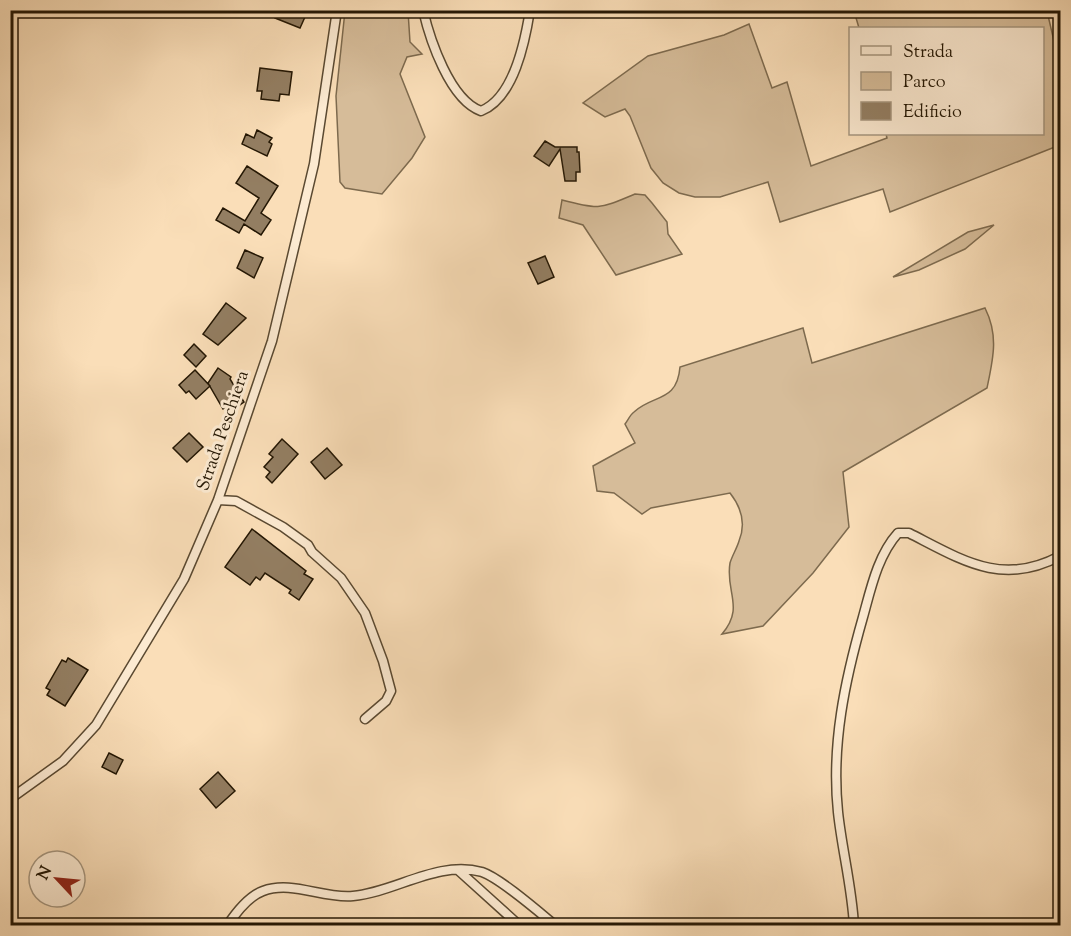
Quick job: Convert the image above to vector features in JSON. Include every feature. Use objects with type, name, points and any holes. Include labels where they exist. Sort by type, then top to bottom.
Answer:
[{"type":"street","name":"Strada Peschiera","points":[[10,799],[63,761],[96,725],[184,579],[218,500],[275,330],[314,164],[337,10]]},
{"type":"street","points":[[423,10],[442,66],[467,103],[481,111],[488,109],[497,100],[517,64],[530,10]]},
{"type":"street","points":[[218,500],[236,501],[283,527],[308,545],[312,552],[341,578],[365,613],[383,661],[391,691],[386,701],[365,719]]},
{"type":"street","points":[[854,926],[838,810],[837,732],[849,666],[873,578],[891,541],[898,533],[909,533],[977,565],[1008,571],[1030,568],[1060,556]]},
{"type":"street","points":[[227,926],[245,904],[261,891],[282,887],[351,896],[373,892],[413,878],[458,870],[484,873],[556,926]]},
{"type":"street","points":[[458,870],[520,926]]},
{"type":"green space","points":[[345,11],[408,11],[410,42],[422,54],[407,57],[400,74],[425,137],[412,158],[382,194],[345,188],[340,182],[336,96]]},
{"type":"green space","points":[[854,11],[1047,11],[1060,67],[1060,145],[890,212],[883,189],[780,222],[768,182],[720,197],[695,197],[679,193],[663,183],[651,168],[625,109],[605,117],[583,103],[648,56],[724,35],[749,24],[772,88],[787,82],[811,166],[887,138],[886,135],[1044,135],[1044,27],[859,27]]},
{"type":"green space","points":[[635,194],[645,195],[667,222],[668,234],[682,254],[616,275],[583,225],[559,218],[562,200],[599,206],[614,203]]},
{"type":"green space","points":[[994,225],[965,249],[919,270],[893,277],[968,232]]},
{"type":"green space","points":[[985,308],[993,338],[993,357],[987,388],[843,472],[849,527],[813,573],[763,626],[722,634],[732,616],[730,563],[742,528],[740,510],[730,493],[651,508],[642,514],[614,493],[597,491],[593,466],[635,443],[625,424],[641,406],[663,396],[674,387],[680,367],[803,328],[812,363]]},
{"type":"building","points":[[278,10],[288,10],[305,17],[300,28],[275,18]]},
{"type":"building","points":[[260,68],[292,72],[289,95],[280,94],[279,101],[261,99],[262,91],[257,91]]},
{"type":"building","points":[[257,130],[272,138],[269,142],[272,144],[267,156],[242,144],[246,134],[254,138]]},
{"type":"building","points":[[545,141],[555,147],[577,147],[580,172],[576,172],[576,181],[565,181],[560,149],[549,166],[534,156]]},
{"type":"building","points":[[247,166],[278,186],[261,213],[271,220],[261,235],[244,224],[239,233],[216,220],[223,208],[245,221],[259,198],[236,183]]},
{"type":"building","points":[[245,250],[263,258],[254,278],[237,268]]},
{"type":"building","points":[[545,256],[554,277],[538,284],[528,263]]},
{"type":"building","points":[[226,303],[246,318],[218,345],[203,334]]},
{"type":"building","points":[[194,344],[206,356],[196,367],[184,355]]},
{"type":"building","points":[[218,368],[231,377],[230,379],[244,402],[231,411],[227,406],[223,409],[208,383]]},
{"type":"building","points":[[195,370],[210,386],[196,399],[179,385]]},
{"type":"building","points":[[189,433],[203,447],[187,462],[173,448]]},
{"type":"building","points":[[282,439],[298,454],[272,483],[266,477],[270,472],[264,467],[273,457],[269,454]]},
{"type":"building","points":[[327,448],[342,465],[325,479],[311,462]]},
{"type":"building","points":[[252,529],[306,571],[304,574],[313,579],[299,600],[289,593],[291,590],[265,573],[260,580],[256,577],[250,585],[225,567]]},
{"type":"building","points":[[68,658],[88,670],[65,706],[47,695],[50,690],[46,688],[62,660],[66,662]]},
{"type":"building","points":[[109,753],[123,760],[116,774],[102,767]]},
{"type":"building","points":[[218,772],[235,791],[216,808],[200,789]]}]
